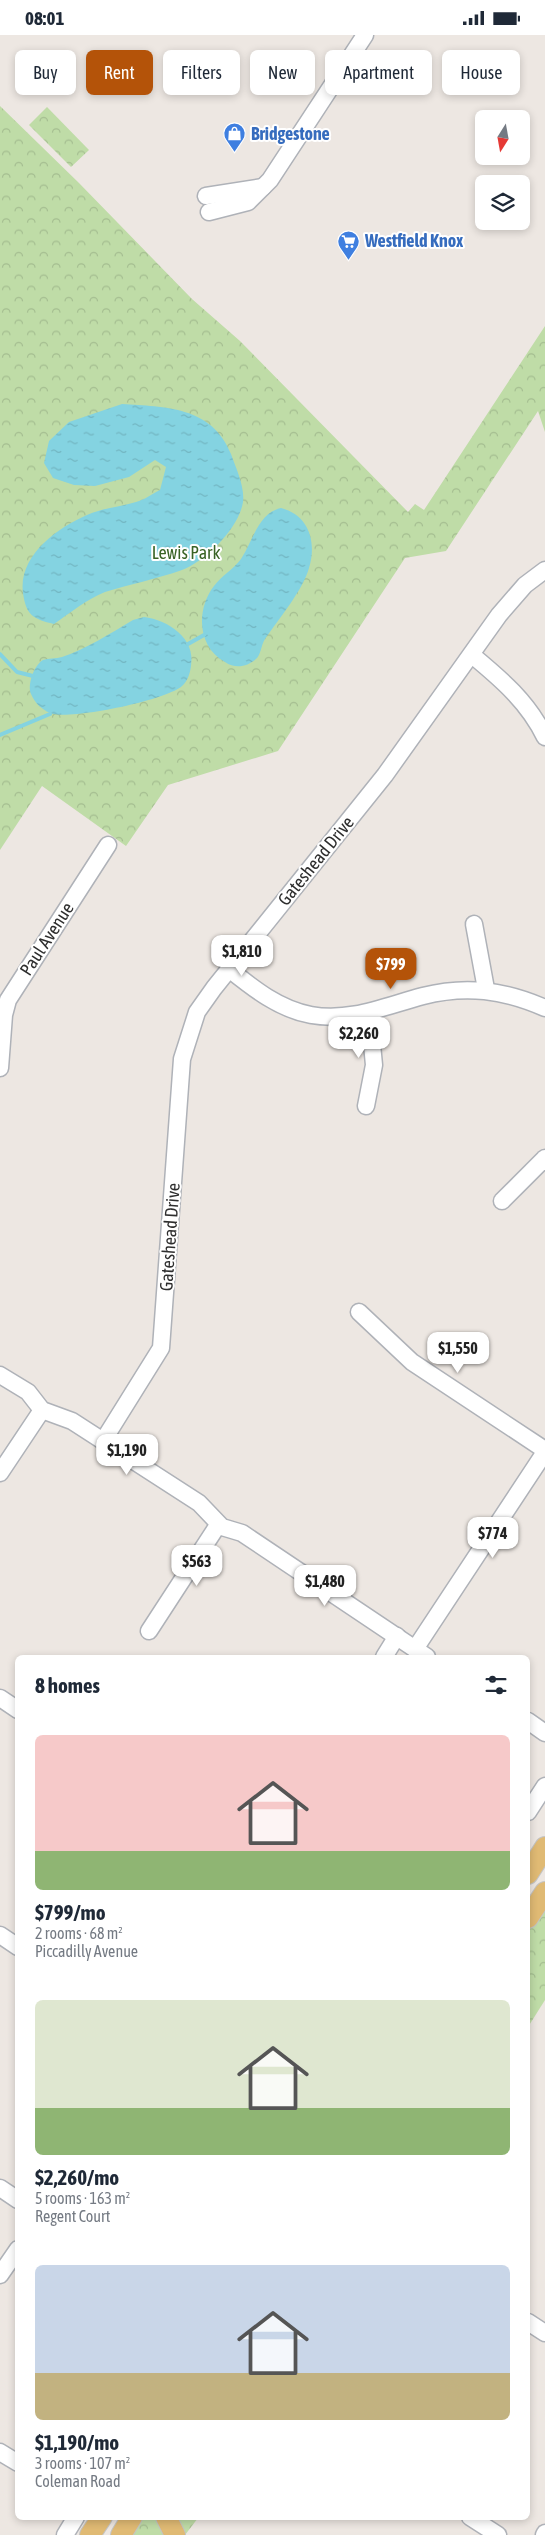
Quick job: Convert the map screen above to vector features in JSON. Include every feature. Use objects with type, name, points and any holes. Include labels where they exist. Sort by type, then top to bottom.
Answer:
[{"type":"main road","points":[[530,1871],[545,1847]]},
{"type":"main road","points":[[530,1915],[545,1892]]},
{"type":"main road","points":[[168,2520],[175,2535]]},
{"type":"street","points":[[207,205],[248,202],[263,187],[365,35]]},
{"type":"street","name":"Gateshead Drive","points":[[103,1441],[161,1348],[182,1059],[197,1013],[229,969],[385,775],[511,600],[525,585],[545,570]]},
{"type":"street","points":[[472,655],[495,672],[513,691],[531,713],[545,737]]},
{"type":"street","name":"Paul Avenue","points":[[0,1068],[4,1015],[8,1000],[108,845]]},
{"type":"street","points":[[474,924],[486,989]]},
{"type":"street","points":[[229,969],[266,997],[298,1011],[324,1017],[369,1013],[422,996],[452,991],[486,989],[528,1000],[545,1008]]},
{"type":"street","points":[[366,1106],[374,1065],[369,1013]]},
{"type":"street","points":[[502,1201],[545,1158]]},
{"type":"street","points":[[0,1375],[28,1392],[42,1410],[66,1418],[103,1441],[198,1503],[218,1525],[242,1533],[421,1653],[545,1451],[412,1363],[359,1312]]},
{"type":"street","points":[[0,1473],[42,1410]]},
{"type":"street","points":[[149,1631],[218,1525]]},
{"type":"street","points":[[385,1655],[397,1636]]},
{"type":"street","points":[[0,1698],[15,1708]]},
{"type":"street","points":[[530,1722],[545,1733]]},
{"type":"street","points":[[530,1809],[545,1786]]},
{"type":"street","points":[[0,1935],[15,1945]]},
{"type":"street","points":[[0,2188],[15,2197]]},
{"type":"street","points":[[0,2275],[15,2253]]},
{"type":"street","points":[[530,2323],[545,2333]]},
{"type":"street","points":[[0,2452],[15,2461]]},
{"type":"street","points":[[65,2535],[74,2520]]},
{"type":"street","points":[[475,2520],[498,2535]]},
{"type":"street","points":[[98,2522],[125,2530]]},
{"type":"green space","name":"Lewis Park","points":[[0,106],[79,183],[192,299],[240,341],[408,512],[415,504],[424,510],[545,326],[545,432],[538,411],[446,551],[405,558],[278,751],[168,785],[126,846],[42,786],[0,850]]},
{"type":"green space","points":[[47,107],[89,150],[71,167],[29,125]]},
{"type":"green space","points":[[545,1893],[545,2000],[530,2024],[530,1916]]},
{"type":"green space","points":[[131,2520],[196,2520],[185,2535],[121,2535]]},
{"type":"water","points":[[122,404],[170,408],[200,418],[212,426],[223,438],[240,478],[243,502],[240,512],[228,533],[220,542],[191,566],[105,592],[85,602],[54,624],[41,620],[32,615],[26,606],[23,580],[33,555],[42,545],[64,527],[87,515],[139,501],[160,490],[166,467],[155,460],[129,477],[95,486],[74,485],[53,478],[44,463],[49,441],[69,422]]},
{"type":"water","points":[[281,508],[298,517],[308,531],[312,549],[309,568],[296,595],[265,639],[258,657],[245,665],[233,666],[216,655],[204,637],[202,616],[204,605],[214,586],[241,559],[261,522],[273,511]]},
{"type":"water","points":[[144,617],[171,626],[185,639],[191,656],[191,669],[182,686],[173,692],[158,697],[96,712],[60,715],[50,713],[36,703],[31,694],[30,686],[34,671],[43,660],[60,658],[71,654],[133,620]]},
{"type":"waterway","points":[[188,644],[204,635]]},
{"type":"waterway","points":[[0,654],[17,672],[33,676]]},
{"type":"waterway","points":[[0,735],[50,714]]},
{"type":"place","name":"Bridgestone","points":[[235,153]]},
{"type":"place","name":"Westfield Knox","points":[[349,260]]}]
